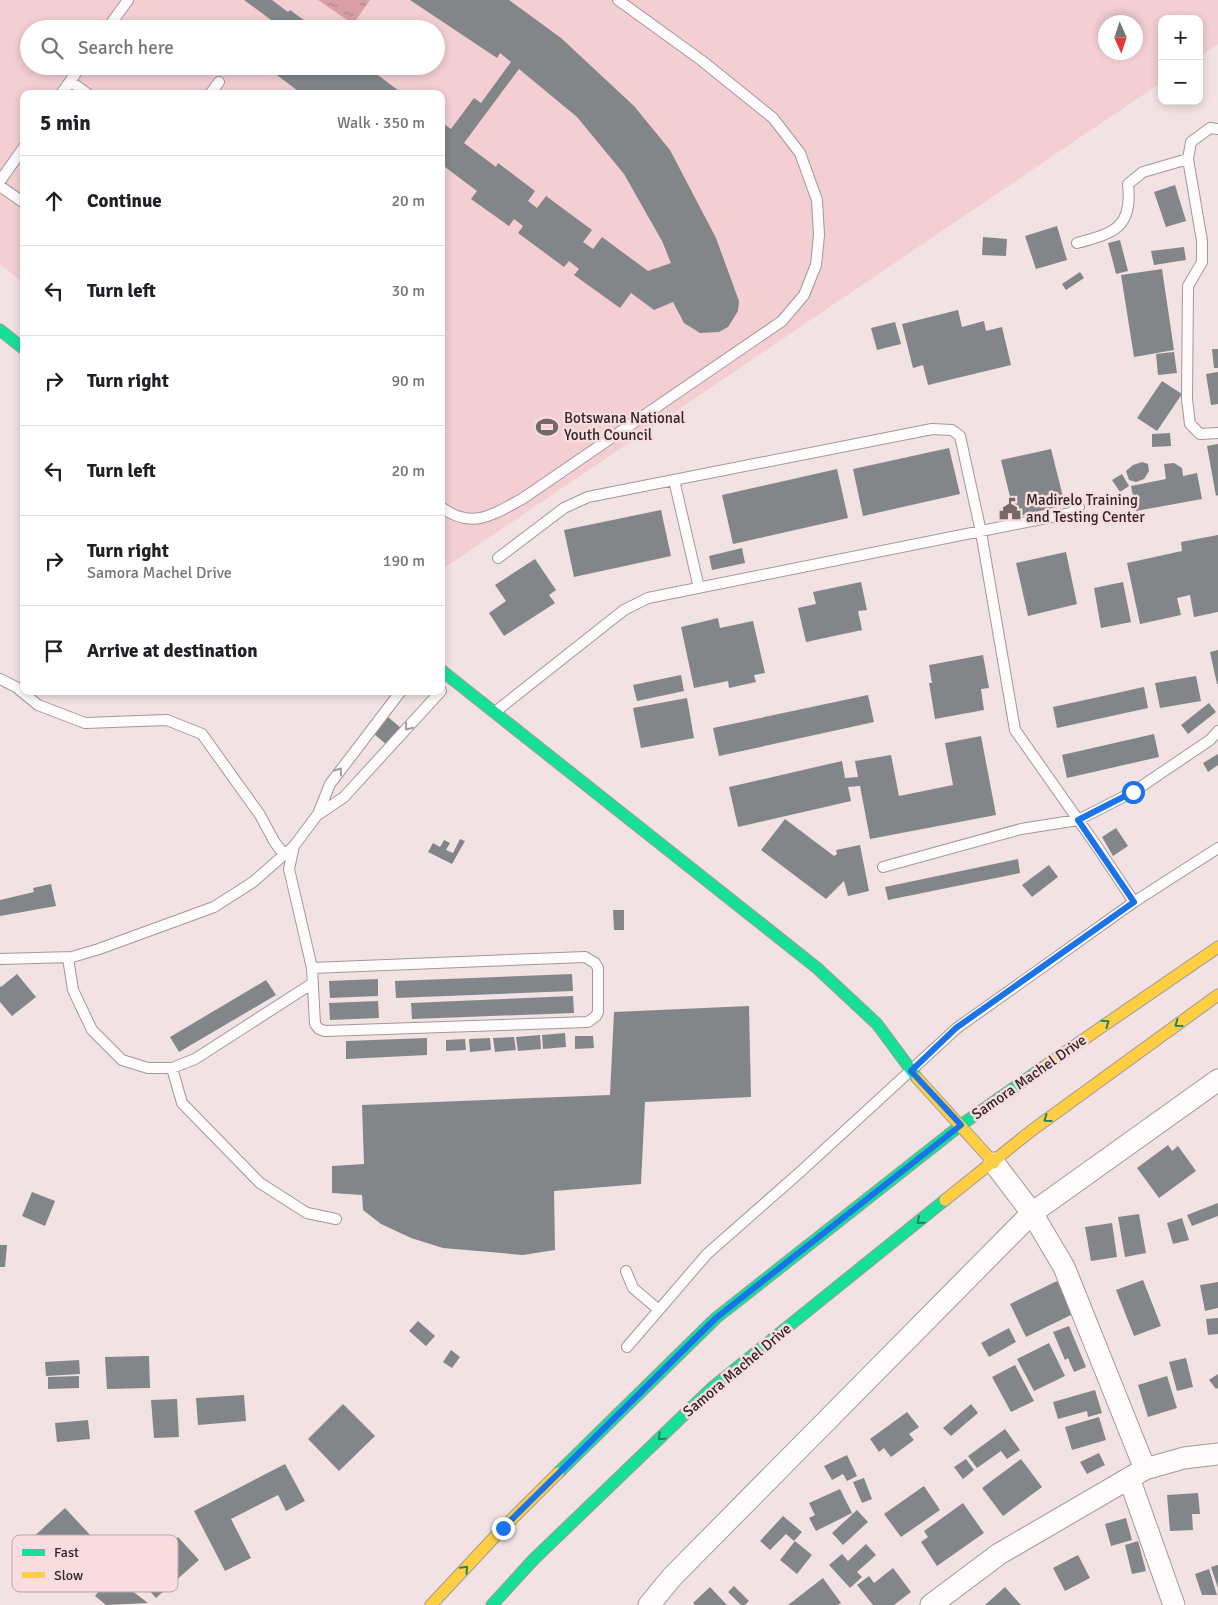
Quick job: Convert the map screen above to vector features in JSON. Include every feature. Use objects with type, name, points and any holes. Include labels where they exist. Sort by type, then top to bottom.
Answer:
[{"type":"main road","points":[[0,330],[20,346]]},
{"type":"main road","points":[[445,673],[817,968],[877,1024],[911,1071],[994,1162]]},
{"type":"main road","name":"Samora Machel Drive","points":[[431,1605],[503,1528],[716,1318],[961,1125],[1189,965],[1218,947]]},
{"type":"main road","name":"Samora Machel Drive","points":[[492,1605],[534,1559],[713,1387],[1031,1131],[1218,995]]},
{"type":"street","points":[[649,1605],[672,1577],[1032,1214],[1218,1080]]},
{"type":"street","points":[[994,1162],[1032,1214],[1064,1267],[1136,1473],[1174,1605]]},
{"type":"street","points":[[931,1605],[999,1554],[1136,1473],[1184,1458],[1218,1454]]},
{"type":"lane","points":[[114,20],[128,0]]},
{"type":"lane","points":[[445,511],[465,519],[485,519],[522,499],[782,321],[804,295],[816,265],[819,235],[817,200],[800,153],[773,118],[701,60],[618,0]]},
{"type":"lane","points":[[64,90],[74,75]]},
{"type":"lane","points":[[70,81],[82,90]]},
{"type":"lane","points":[[213,90],[219,82]]},
{"type":"lane","points":[[1218,129],[1210,128],[1191,142],[1188,159],[1202,241],[1202,262],[1188,286],[1188,399],[1190,424],[1200,434],[1218,433]]},
{"type":"lane","points":[[0,181],[20,153]]},
{"type":"lane","points":[[1077,243],[1106,235],[1124,222],[1130,204],[1128,184],[1135,178],[1143,172],[1188,159]]},
{"type":"lane","points":[[0,186],[20,200]]},
{"type":"lane","points":[[498,558],[564,508],[588,497],[932,429],[952,430],[960,436],[981,532],[1015,730],[1134,902]]},
{"type":"lane","points":[[674,480],[699,588]]},
{"type":"lane","points":[[494,713],[624,610],[648,598],[1071,513],[1079,507]]},
{"type":"lane","points":[[0,679],[20,690]]},
{"type":"lane","points":[[445,687],[453,679]]},
{"type":"lane","points":[[26,695],[38,704],[85,723],[167,720],[202,734],[260,815],[284,855]]},
{"type":"lane","points":[[0,960],[68,958],[99,950],[214,907],[253,882],[294,846],[318,814],[330,784],[398,695]]},
{"type":"lane","points":[[318,814],[344,797],[437,695]]},
{"type":"lane","points":[[883,867],[1021,829],[1078,820],[1133,792],[1210,740],[1218,731]]},
{"type":"lane","points":[[294,846],[288,869],[312,968],[315,1024],[319,1029],[325,1031],[588,1022],[598,1012],[598,968],[591,959],[585,958],[312,968]]},
{"type":"lane","points":[[627,1347],[707,1254],[911,1071],[956,1028],[1134,902],[1218,848]]},
{"type":"lane","points":[[68,958],[73,990],[92,1030],[122,1060],[148,1068],[172,1068],[196,1058],[313,983]]},
{"type":"lane","points":[[172,1068],[182,1103],[260,1183],[307,1213],[336,1219]]},
{"type":"lane","points":[[626,1272],[633,1288],[659,1310]]},
{"type":"shaded area","name":"Botswana National Youth Council","points":[[0,0],[1218,0],[1218,44],[1203,54],[1203,15],[1158,15],[1158,85],[445,567],[445,90],[20,90],[20,281],[0,264]]},
{"type":"water","points":[[318,0],[370,0],[356,20],[347,20]]},
{"type":"building","points":[[244,0],[272,0],[288,12],[290,10],[304,20],[271,20]]},
{"type":"building","points":[[410,0],[509,0],[561,38],[634,106],[670,150],[716,238],[739,301],[738,311],[728,327],[719,332],[700,333],[684,323],[673,302],[654,310],[631,293],[620,308],[574,275],[579,269],[569,261],[564,267],[518,233],[523,226],[514,219],[509,226],[471,199],[477,191],[445,167],[445,125],[451,129],[474,98],[481,103],[511,62],[500,53],[497,58],[445,23],[445,20],[440,20]],"holes":[[[519,69],[577,117],[624,174],[662,241],[671,263],[648,271],[602,237],[593,249],[583,242],[592,230],[546,196],[537,208],[528,201],[535,191],[498,163],[496,167],[464,143]]]},
{"type":"building","points":[[277,75],[378,75],[398,90],[297,90]]},
{"type":"building","points":[[1175,185],[1186,221],[1166,227],[1154,192]]},
{"type":"building","points":[[1057,226],[1067,260],[1036,269],[1025,236]]},
{"type":"building","points":[[983,237],[1007,239],[1006,256],[982,255]]},
{"type":"building","points":[[1120,240],[1128,271],[1116,274],[1108,243]]},
{"type":"building","points":[[1184,247],[1186,260],[1154,265],[1151,251]]},
{"type":"building","points":[[1162,269],[1174,350],[1134,357],[1121,275]]},
{"type":"building","points":[[1080,272],[1084,278],[1066,290],[1062,284]]},
{"type":"building","points":[[958,310],[962,327],[984,321],[986,331],[1002,327],[1011,365],[928,385],[923,365],[913,368],[902,324]]},
{"type":"building","points":[[895,322],[901,344],[877,350],[871,328]]},
{"type":"building","points":[[1212,349],[1218,349],[1218,368],[1214,368]]},
{"type":"building","points":[[1174,352],[1177,373],[1158,375],[1156,354]]},
{"type":"building","points":[[1218,372],[1218,404],[1211,405],[1206,374]]},
{"type":"building","points":[[1162,381],[1182,394],[1157,431],[1137,418]]},
{"type":"building","points":[[1170,433],[1171,446],[1152,447],[1152,434]]},
{"type":"building","points":[[1218,444],[1218,495],[1216,496],[1207,446]]},
{"type":"building","points":[[949,448],[960,494],[863,516],[853,469]]},
{"type":"building","points":[[1051,449],[1065,505],[1015,517],[1001,460]]},
{"type":"building","points":[[1142,462],[1148,464],[1149,471],[1144,479],[1136,482],[1129,480],[1126,471],[1133,465]]},
{"type":"building","points":[[1174,463],[1182,468],[1183,476],[1197,473],[1202,499],[1136,511],[1131,486],[1166,479],[1164,464]]},
{"type":"building","points":[[837,469],[848,518],[733,544],[722,495]]},
{"type":"building","points":[[1122,474],[1129,486],[1120,492],[1112,480]]},
{"type":"building","points":[[661,510],[671,556],[574,577],[564,530]]},
{"type":"building","points":[[1218,535],[1218,612],[1194,617],[1190,595],[1177,598],[1181,615],[1140,624],[1127,563],[1182,551],[1181,542]]},
{"type":"building","points":[[742,548],[745,563],[712,570],[709,556]]},
{"type":"building","points":[[1066,552],[1077,604],[1028,616],[1016,563]]},
{"type":"building","points":[[535,559],[556,590],[549,595],[555,603],[504,636],[489,613],[506,601],[495,585]]},
{"type":"building","points":[[861,582],[867,610],[858,611],[862,630],[806,642],[798,608],[816,604],[813,592]]},
{"type":"building","points":[[1123,582],[1131,622],[1101,628],[1094,588]]},
{"type":"building","points":[[718,618],[720,628],[753,621],[765,673],[754,675],[756,682],[729,688],[728,681],[694,688],[681,627]]},
{"type":"building","points":[[1218,650],[1218,684],[1217,684],[1210,652]]},
{"type":"building","points":[[983,655],[989,688],[981,689],[984,710],[935,719],[929,683],[932,683],[929,665]]},
{"type":"building","points":[[681,675],[684,691],[637,701],[633,685]]},
{"type":"building","points":[[1196,676],[1201,701],[1160,708],[1155,683]]},
{"type":"building","points":[[1144,687],[1148,708],[1057,728],[1053,707]]},
{"type":"building","points":[[868,695],[874,722],[719,756],[713,728]]},
{"type":"building","points":[[687,698],[694,738],[641,748],[633,708]]},
{"type":"building","points":[[1209,703],[1216,712],[1188,734],[1181,725]]},
{"type":"building","points":[[388,717],[401,728],[387,745],[374,734]]},
{"type":"building","points":[[1154,734],[1159,757],[1067,778],[1062,755]]},
{"type":"building","points":[[981,736],[996,815],[870,839],[860,786],[848,787],[851,801],[738,827],[729,787],[842,761],[845,778],[858,777],[855,761],[891,755],[899,796],[953,785],[945,743]]},
{"type":"building","points":[[1218,754],[1218,765],[1208,772],[1203,763]]},
{"type":"building","points":[[785,819],[834,856],[837,854],[836,850],[860,845],[869,891],[848,896],[844,881],[826,899],[761,850]]},
{"type":"building","points":[[1116,828],[1128,846],[1113,856],[1102,837]]},
{"type":"building","points":[[460,839],[465,841],[452,864],[428,852],[433,843],[440,847],[444,840],[450,843],[446,850],[453,853]]},
{"type":"building","points":[[1018,859],[1020,873],[888,900],[885,887]]},
{"type":"building","points":[[1049,865],[1058,877],[1032,897],[1022,885]]},
{"type":"building","points":[[51,884],[56,906],[0,916],[0,900],[34,892],[33,888]]},
{"type":"building","points":[[613,910],[624,910],[624,930],[614,930]]},
{"type":"building","points":[[17,974],[36,997],[12,1016],[0,1002],[0,986]]},
{"type":"building","points":[[572,974],[573,991],[396,998],[395,981]]},
{"type":"building","points":[[378,979],[378,996],[330,998],[329,981]]},
{"type":"building","points":[[266,980],[276,995],[179,1052],[170,1037]]},
{"type":"building","points":[[573,996],[574,1013],[412,1019],[411,1003]]},
{"type":"building","points":[[378,1001],[379,1018],[330,1020],[329,1003]]},
{"type":"building","points":[[749,1006],[751,1097],[645,1102],[641,1184],[554,1191],[555,1250],[523,1255],[443,1248],[411,1238],[381,1224],[363,1210],[362,1195],[332,1193],[332,1166],[364,1164],[362,1105],[610,1095],[614,1012]]},
{"type":"building","points":[[565,1033],[566,1047],[543,1049],[542,1035]]},
{"type":"building","points":[[540,1035],[541,1049],[518,1051],[516,1037]]},
{"type":"building","points":[[575,1036],[593,1036],[594,1048],[575,1049]]},
{"type":"building","points":[[514,1037],[516,1050],[495,1052],[493,1038]]},
{"type":"building","points":[[427,1038],[427,1055],[346,1059],[346,1041]]},
{"type":"building","points":[[490,1038],[491,1050],[470,1052],[469,1039]]},
{"type":"building","points":[[465,1039],[466,1050],[446,1051],[446,1040]]},
{"type":"building","points":[[1168,1145],[1172,1151],[1178,1146],[1196,1171],[1159,1198],[1137,1168]]},
{"type":"building","points":[[32,1192],[55,1201],[45,1226],[22,1216]]},
{"type":"building","points":[[1218,1203],[1218,1216],[1192,1226],[1187,1215]]},
{"type":"building","points":[[1139,1214],[1146,1253],[1125,1257],[1118,1217]]},
{"type":"building","points":[[1182,1218],[1189,1240],[1173,1244],[1167,1223]]},
{"type":"building","points":[[1112,1223],[1117,1257],[1091,1261],[1085,1227]]},
{"type":"building","points":[[0,1245],[7,1245],[5,1267],[0,1267]]},
{"type":"building","points":[[1143,1280],[1161,1326],[1134,1336],[1116,1290]]},
{"type":"building","points":[[1057,1281],[1073,1314],[1026,1337],[1010,1304]]},
{"type":"building","points":[[1218,1282],[1218,1308],[1205,1311],[1200,1285]]},
{"type":"building","points":[[1218,1318],[1218,1334],[1208,1335],[1206,1319]]},
{"type":"building","points":[[418,1321],[435,1336],[426,1346],[409,1331]]},
{"type":"building","points":[[1069,1326],[1086,1367],[1074,1372],[1068,1358],[1065,1360],[1053,1332]]},
{"type":"building","points":[[1009,1328],[1016,1342],[989,1357],[981,1343]]},
{"type":"building","points":[[1049,1343],[1065,1376],[1034,1391],[1017,1359]]},
{"type":"building","points":[[451,1350],[460,1357],[452,1368],[443,1362]]},
{"type":"building","points":[[149,1356],[150,1388],[107,1389],[105,1357]]},
{"type":"building","points":[[1186,1358],[1193,1387],[1177,1391],[1169,1362]]},
{"type":"building","points":[[79,1360],[80,1374],[46,1376],[45,1362]]},
{"type":"building","points":[[1015,1365],[1034,1401],[1011,1412],[992,1377]]},
{"type":"building","points":[[1218,1374],[1218,1388],[1216,1389],[1209,1380]]},
{"type":"building","points":[[79,1376],[79,1388],[48,1389],[48,1377]]},
{"type":"building","points":[[1167,1376],[1177,1408],[1148,1417],[1138,1385]]},
{"type":"building","points":[[1095,1390],[1102,1413],[1088,1417],[1087,1411],[1058,1419],[1053,1402]]},
{"type":"building","points":[[244,1395],[246,1421],[198,1425],[196,1398]]},
{"type":"building","points":[[177,1399],[179,1437],[154,1438],[151,1400]]},
{"type":"building","points":[[343,1404],[375,1436],[339,1471],[308,1439]]},
{"type":"building","points":[[971,1404],[978,1413],[951,1436],[943,1428]]},
{"type":"building","points":[[907,1412],[919,1427],[909,1434],[914,1440],[891,1457],[884,1448],[879,1452],[870,1439]]},
{"type":"building","points":[[1099,1417],[1106,1440],[1072,1450],[1065,1427]]},
{"type":"building","points":[[88,1420],[90,1439],[57,1442],[55,1423]]},
{"type":"building","points":[[1005,1429],[1020,1450],[1007,1459],[1001,1451],[977,1468],[968,1456]]},
{"type":"building","points":[[1099,1453],[1105,1465],[1087,1474],[1080,1462]]},
{"type":"building","points":[[847,1455],[857,1476],[847,1481],[843,1474],[832,1480],[824,1466]]},
{"type":"building","points":[[966,1459],[974,1470],[963,1479],[954,1467]]},
{"type":"building","points":[[1021,1459],[1042,1487],[1003,1516],[982,1488]]},
{"type":"building","points":[[285,1464],[305,1501],[286,1511],[278,1495],[231,1519],[251,1558],[225,1571],[194,1511]]},
{"type":"building","points":[[864,1478],[872,1499],[862,1503],[853,1482]]},
{"type":"building","points":[[924,1486],[940,1510],[901,1537],[884,1514]]},
{"type":"building","points":[[840,1489],[852,1513],[816,1531],[809,1518],[815,1515],[809,1503]]},
{"type":"building","points":[[1198,1493],[1200,1514],[1192,1514],[1193,1530],[1170,1531],[1167,1495]]},
{"type":"building","points":[[963,1503],[984,1533],[937,1566],[921,1542],[928,1537],[924,1531]]},
{"type":"building","points":[[65,1508],[90,1535],[35,1535]]},
{"type":"building","points":[[857,1510],[868,1522],[843,1545],[832,1533]]},
{"type":"building","points":[[783,1516],[802,1532],[794,1541],[786,1534],[770,1550],[760,1541]]},
{"type":"building","points":[[1126,1518],[1132,1540],[1111,1546],[1105,1524]]},
{"type":"building","points":[[178,1537],[199,1560],[178,1579]]},
{"type":"building","points":[[795,1541],[812,1555],[797,1574],[780,1560]]},
{"type":"building","points":[[1138,1541],[1146,1571],[1132,1574],[1125,1545]]},
{"type":"building","points":[[866,1544],[876,1555],[857,1572],[862,1577],[850,1588],[829,1565],[842,1554],[848,1561]]},
{"type":"building","points":[[1078,1555],[1090,1578],[1065,1591],[1053,1568]]},
{"type":"building","points":[[1218,1565],[1218,1588],[1211,1567]]},
{"type":"building","points":[[893,1568],[911,1592],[894,1605],[873,1605],[857,1585],[869,1576],[874,1583]]},
{"type":"building","points":[[1209,1569],[1217,1595],[1202,1595],[1195,1574]]},
{"type":"building","points":[[823,1578],[841,1603],[838,1605],[788,1605]]},
{"type":"building","points":[[734,1586],[749,1601],[745,1605],[741,1605],[728,1592]]},
{"type":"building","points":[[710,1587],[727,1605],[695,1605],[693,1603]]},
{"type":"building","points":[[1005,1587],[1021,1605],[985,1605]]},
{"type":"building","points":[[98,1592],[133,1592],[148,1603],[106,1605],[95,1596]]},
{"type":"building","points":[[151,1592],[163,1592],[156,1598]]},
{"type":"traffic: fast","points":[[0,330],[20,346]]},
{"type":"traffic: fast","points":[[445,673],[817,968],[877,1024],[917,1078]]},
{"type":"traffic: fast","points":[[558,1473],[716,1318],[961,1125],[1045,1066]]},
{"type":"traffic: fast","points":[[492,1605],[534,1559],[713,1387],[945,1200]]},
{"type":"traffic: slow","points":[[1045,1066],[1218,947]]},
{"type":"traffic: slow","points":[[945,1200],[1031,1131],[1218,995]]},
{"type":"traffic: slow","points":[[917,1078],[994,1163]]},
{"type":"traffic: slow","points":[[431,1605],[503,1528],[558,1473]]},
{"type":"place","name":"Botswana National Youth Council","points":[[547,427]]},
{"type":"place","name":"Madirelo Training and Testing Center","points":[[1010,509]]},
{"type":"route","points":[[503,1528],[716,1318],[961,1125],[911,1071],[956,1028],[1134,902],[1078,820],[1133,792]]}]
